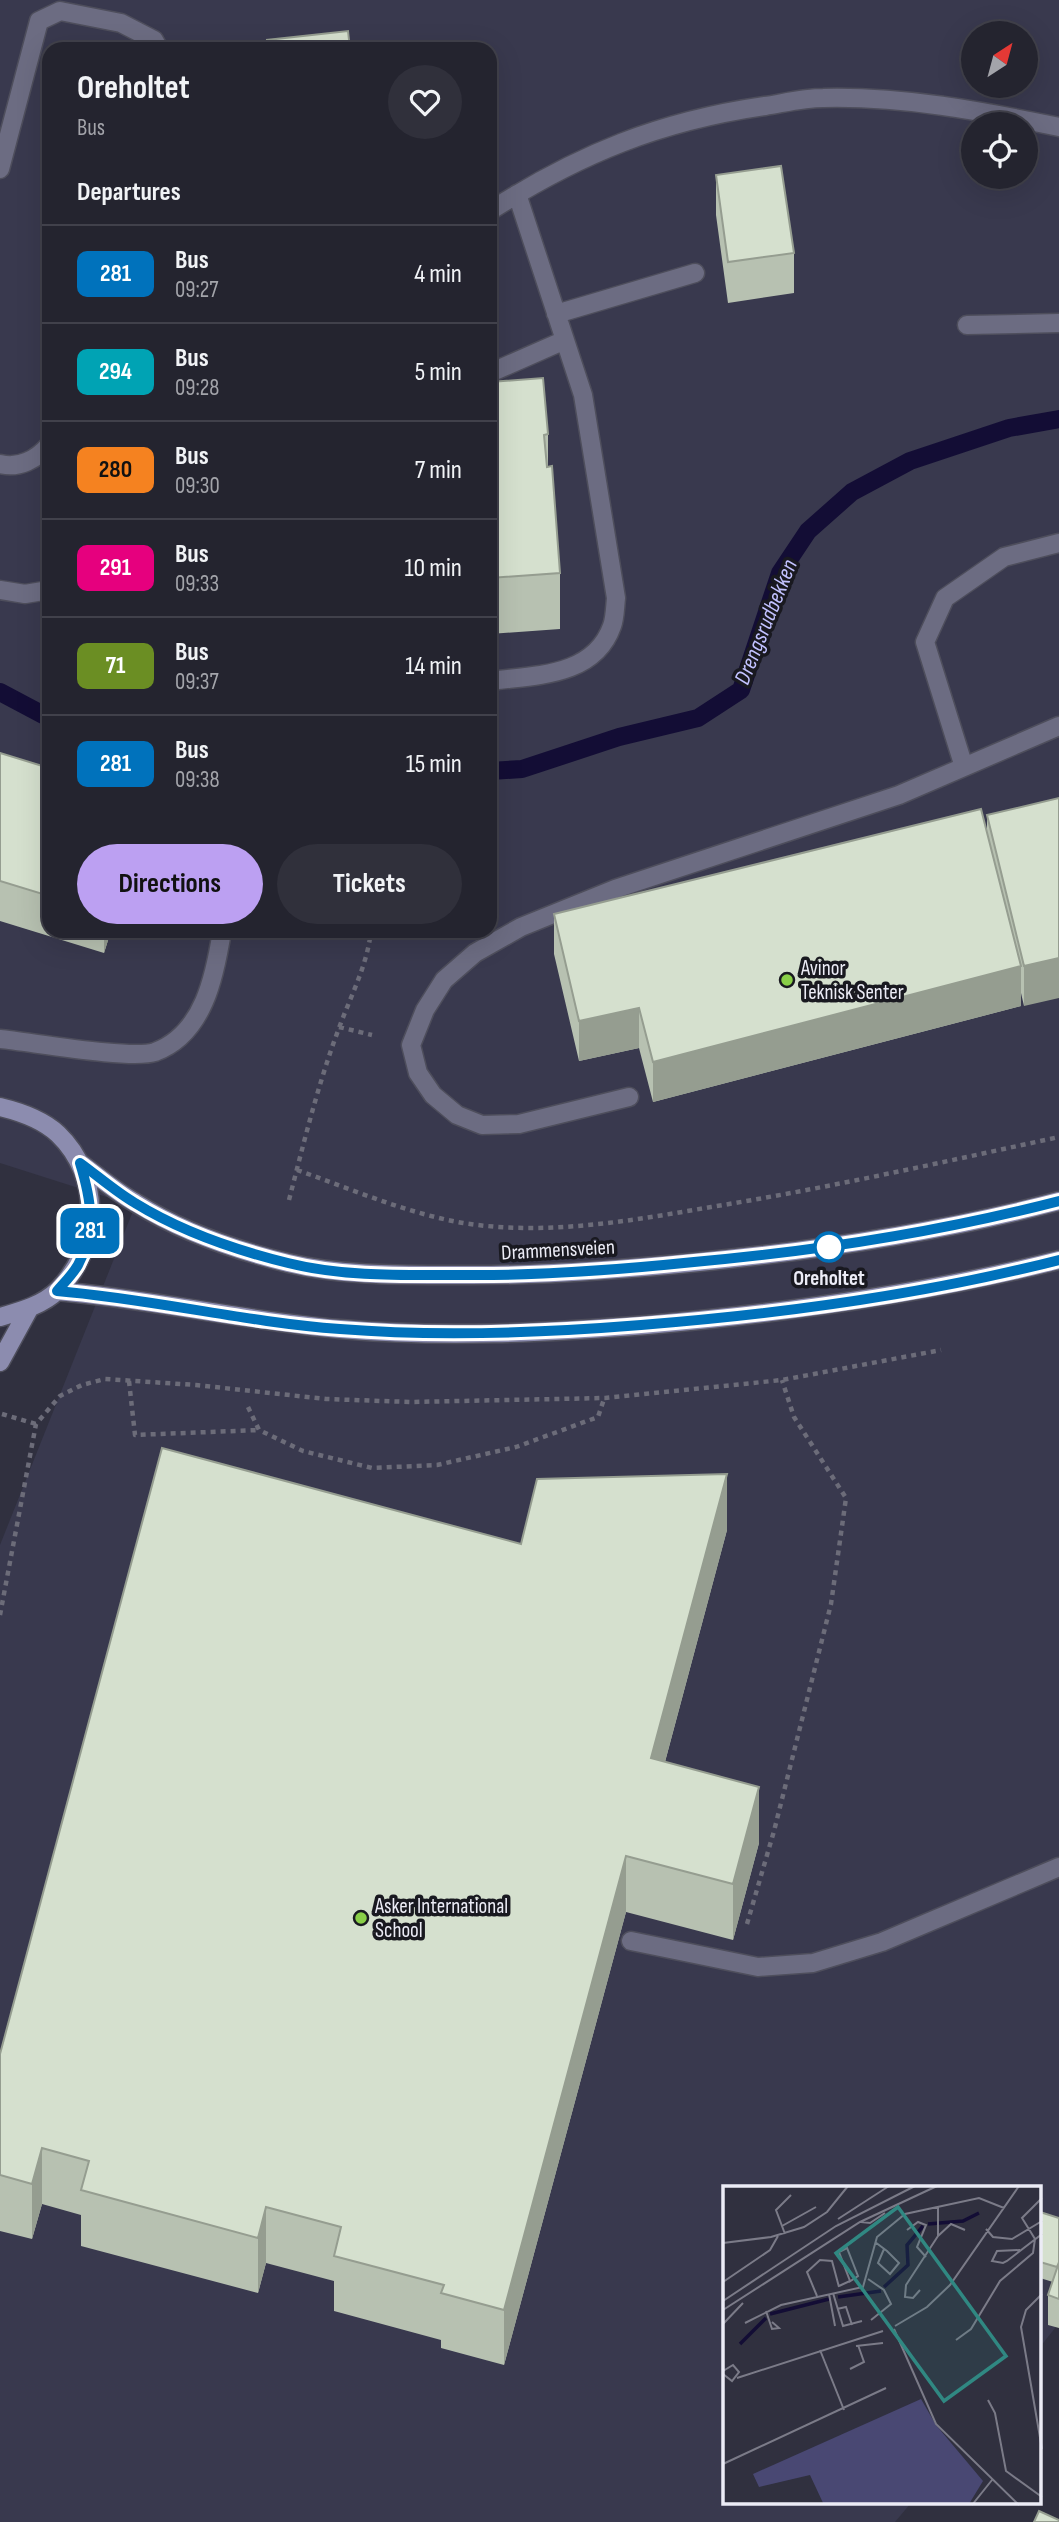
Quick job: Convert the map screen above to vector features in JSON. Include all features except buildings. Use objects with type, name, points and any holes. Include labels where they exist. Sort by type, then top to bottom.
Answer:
[{"type":"main road","points":[[0,1107],[27,1114],[58,1134],[80,1163],[91,1197],[90,1234],[78,1265],[57,1291],[29,1309],[0,1317]]},
{"type":"main road","name":"Drammensveien","points":[[80,1163],[135,1203],[200,1237],[287,1263],[319,1269],[394,1275],[502,1276],[590,1273],[778,1254],[912,1234],[1059,1201]]},
{"type":"main road","points":[[57,1291],[110,1296],[260,1321],[342,1329],[422,1333],[569,1331],[719,1319],[856,1303],[1000,1275],[1059,1260]]},
{"type":"main road","points":[[0,1362],[29,1309]]},
{"type":"lane","points":[[0,169],[39,21],[60,11],[121,23],[155,42]]},
{"type":"lane","points":[[497,207],[584,157],[656,128],[734,110],[821,98],[902,101],[986,111],[1059,127]]},
{"type":"lane","points":[[497,680],[560,672],[580,665],[598,650],[612,626],[616,598],[598,474],[583,395],[517,194]]},
{"type":"lane","points":[[556,314],[695,273]]},
{"type":"lane","points":[[967,325],[1059,323]]},
{"type":"lane","points":[[497,370],[565,340]]},
{"type":"lane","points":[[0,464],[11,467],[38,457],[42,453]]},
{"type":"lane","points":[[964,767],[925,642],[944,598],[1004,557],[1059,542]]},
{"type":"lane","points":[[0,590],[24,594],[42,591]]},
{"type":"lane","points":[[629,1097],[519,1124],[482,1125],[457,1115],[433,1095],[418,1073],[411,1045],[425,1010],[444,979],[475,953],[521,927],[615,889],[899,795],[1059,726]]},
{"type":"lane","points":[[0,1039],[119,1053],[153,1053],[175,1041],[195,1020],[216,973],[221,938]]},
{"type":"lane","points":[[631,1941],[758,1967],[813,1963],[871,1946],[1059,1867]]},
{"type":"path","points":[[289,1199],[318,1089],[339,1027],[363,972],[370,938]]},
{"type":"path","points":[[297,1170],[403,1207],[462,1223],[513,1228],[569,1227],[690,1211],[801,1192],[1059,1137]]},
{"type":"path","points":[[0,1615],[36,1424],[60,1396],[82,1385],[105,1379],[196,1385],[326,1399],[410,1402],[605,1398],[782,1380],[941,1350]]},
{"type":"path","points":[[736,1962],[774,1831],[831,1604],[846,1498],[794,1417],[782,1380]]},
{"type":"path","points":[[129,1381],[135,1435],[259,1430],[303,1451],[372,1468],[437,1465],[516,1447],[598,1417],[605,1398]]},
{"type":"path","points":[[248,1407],[259,1430]]},
{"type":"path","points":[[2,1414],[36,1424]]},
{"type":"shaded area","points":[[0,0],[1059,0],[1059,2323],[1042,2344],[1042,2186],[723,2186],[723,2504],[910,2504],[895,2522],[0,2522],[0,1545],[135,1206],[0,1163]]},
{"type":"waterway","name":"Drengsrudbekken","points":[[497,771],[522,769],[619,737],[698,718],[741,690],[780,573],[808,531],[852,492],[910,461],[1009,428],[1059,419]]},
{"type":"waterway","name":"Drengsrudbekken","points":[[0,692],[42,714]]},
{"type":"bus line","name":"281","points":[[1059,1201],[912,1234],[778,1254],[590,1273],[502,1276],[394,1275],[319,1269],[287,1263],[200,1237],[135,1203],[80,1163],[91,1197],[90,1234],[78,1265],[57,1291],[110,1296],[260,1321],[342,1329],[422,1333],[569,1331],[719,1319],[856,1303],[1000,1275],[1059,1260]]},
{"type":"place","name":"Avinor Teknisk Senter","points":[[787,980]]},
{"type":"place","name":"Oreholtet","points":[[829,1247]]},
{"type":"place","name":"Asker International School","points":[[361,1918]]}]
